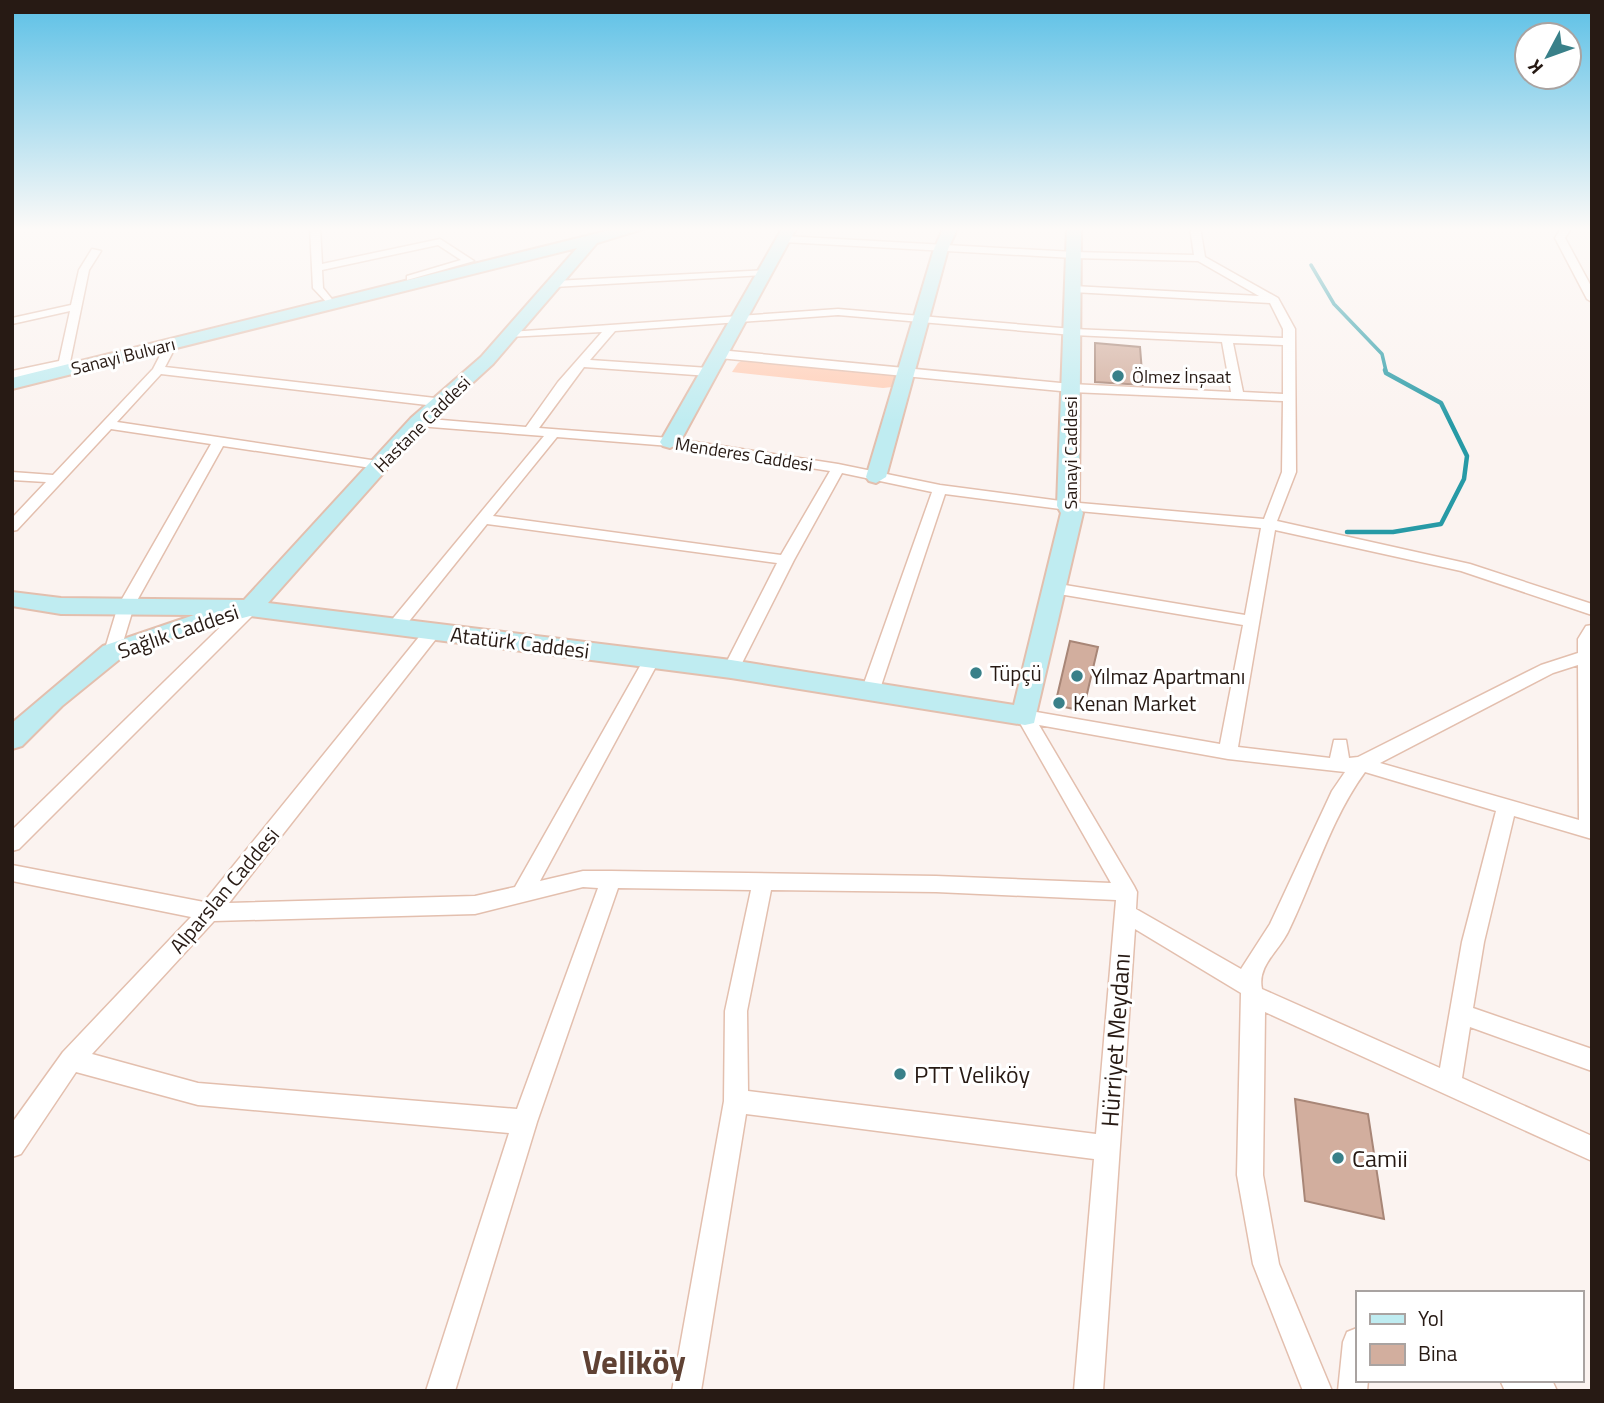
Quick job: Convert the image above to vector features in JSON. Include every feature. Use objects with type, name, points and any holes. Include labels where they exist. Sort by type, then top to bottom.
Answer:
[{"type":"street","points":[[12,375],[63,367],[79,292]]},
{"type":"street","points":[[322,292],[330,303]]},
{"type":"street","name":"Sanayi Bulvarı","points":[[12,384],[63,367],[171,344],[377,292]]},
{"type":"street","name":"Hastane Caddesi","points":[[250,608],[418,422],[444,403],[547,292]]},
{"type":"street","points":[[670,442],[753,292]]},
{"type":"street","points":[[876,477],[930,292]]},
{"type":"street","name":"Sanayi Caddesi","points":[[1025,716],[1072,513],[1068,506],[1073,292]]},
{"type":"street","points":[[1136,292],[1273,300]]},
{"type":"street","points":[[1228,752],[1269,524],[1289,471],[1289,329],[1273,300],[1260,292]]},
{"type":"street","points":[[12,321],[75,307]]},
{"type":"street","points":[[510,335],[838,312],[1073,332],[1289,342]]},
{"type":"street","points":[[530,431],[612,327]]},
{"type":"street","points":[[1227,339],[1237,393]]},
{"type":"street","points":[[12,527],[158,370],[171,344]]},
{"type":"street","points":[[719,354],[1071,388],[1237,393],[1289,398]]},
{"type":"street","points":[[581,363],[709,372]]},
{"type":"street","points":[[158,370],[444,403]]},
{"type":"street","name":"Menderes Caddesi","points":[[418,422],[670,442],[838,468],[940,489],[1068,506],[1269,524],[1465,567],[1592,610]]},
{"type":"street","points":[[106,424],[378,465]]},
{"type":"street","points":[[396,626],[553,433]]},
{"type":"street","points":[[112,652],[126,606],[219,441]]},
{"type":"street","points":[[732,669],[786,560],[838,468]]},
{"type":"street","points":[[12,476],[56,479]]},
{"type":"street","points":[[871,689],[940,489]]},
{"type":"street","points":[[484,519],[786,560]]},
{"type":"street","points":[[1053,588],[1252,621]]},
{"type":"street","name":"Atatürk Caddesi","points":[[12,599],[61,606],[250,608],[732,669],[871,689],[1025,716]]},
{"type":"street","points":[[12,844],[250,608]]},
{"type":"street","name":"Sağlık Caddesi","points":[[12,739],[53,699],[112,652],[171,629],[250,608]]},
{"type":"street","points":[[1025,716],[1228,752],[1339,766],[1362,764],[1590,831],[1590,654],[1586,639],[1592,630]]},
{"type":"street","name":"Alparslan Caddesi","points":[[12,1145],[71,1060],[209,912],[433,631]]},
{"type":"street","points":[[1318,1391],[1302,1358],[1266,1264],[1250,1175],[1252,967],[1278,930],[1340,791],[1362,764],[1482,700],[1547,669],[1590,654]]},
{"type":"street","points":[[522,894],[652,659]]},
{"type":"street","points":[[1025,716],[1126,903],[1252,991],[1357,1045],[1449,1083],[1592,1149]]},
{"type":"street","points":[[1339,766],[1340,746]]},
{"type":"street","points":[[1449,1083],[1473,942],[1507,807]]},
{"type":"street","points":[[16,879],[209,912],[475,905],[583,879],[764,881],[1126,903]]},
{"type":"street","points":[[440,1391],[525,1122],[611,879]]},
{"type":"street","points":[[686,1391],[736,1101],[736,1011],[764,881]]},
{"type":"street","name":"Hürriyet Meydanı","points":[[1088,1391],[1126,903]]},
{"type":"street","points":[[1461,1014],[1592,1060]]},
{"type":"street","points":[[71,1060],[198,1094],[525,1122]]},
{"type":"street","points":[[736,1101],[1107,1148]]},
{"type":"street","points":[[1352,1391],[1356,1352]]},
{"type":"street","points":[[1519,1382],[1542,1391]]},
{"type":"shaded area","points":[[743,360],[896,375],[892,387],[883,388],[732,372]]},
{"type":"building","points":[[1095,343],[1140,347],[1143,385],[1095,382]]},
{"type":"building","name":"Yılmaz Apartmanı","points":[[1070,641],[1098,647],[1083,711],[1055,705]]},
{"type":"building","name":"Camii","points":[[1295,1099],[1368,1114],[1384,1219],[1305,1201]]},
{"type":"waterway","points":[[1327,292],[1334,304],[1382,354],[1386,371]]},
{"type":"waterway","points":[[1347,532],[1393,532],[1441,524],[1464,479],[1467,456],[1441,403],[1385,370]]},
{"type":"place","name":"Ölmez İnşaat","points":[[1118,376]]},
{"type":"place","name":"Tüpçü","points":[[976,673]]},
{"type":"place","name":"Yılmaz Apartmanı","points":[[1077,676]]},
{"type":"place","name":"Kenan Market","points":[[1059,703]]},
{"type":"place","name":"PTT Veliköy","points":[[900,1074]]},
{"type":"place","name":"Camii","points":[[1338,1158]]},
{"type":"district","name":"Veliköy","points":[[634,1362]]}]
